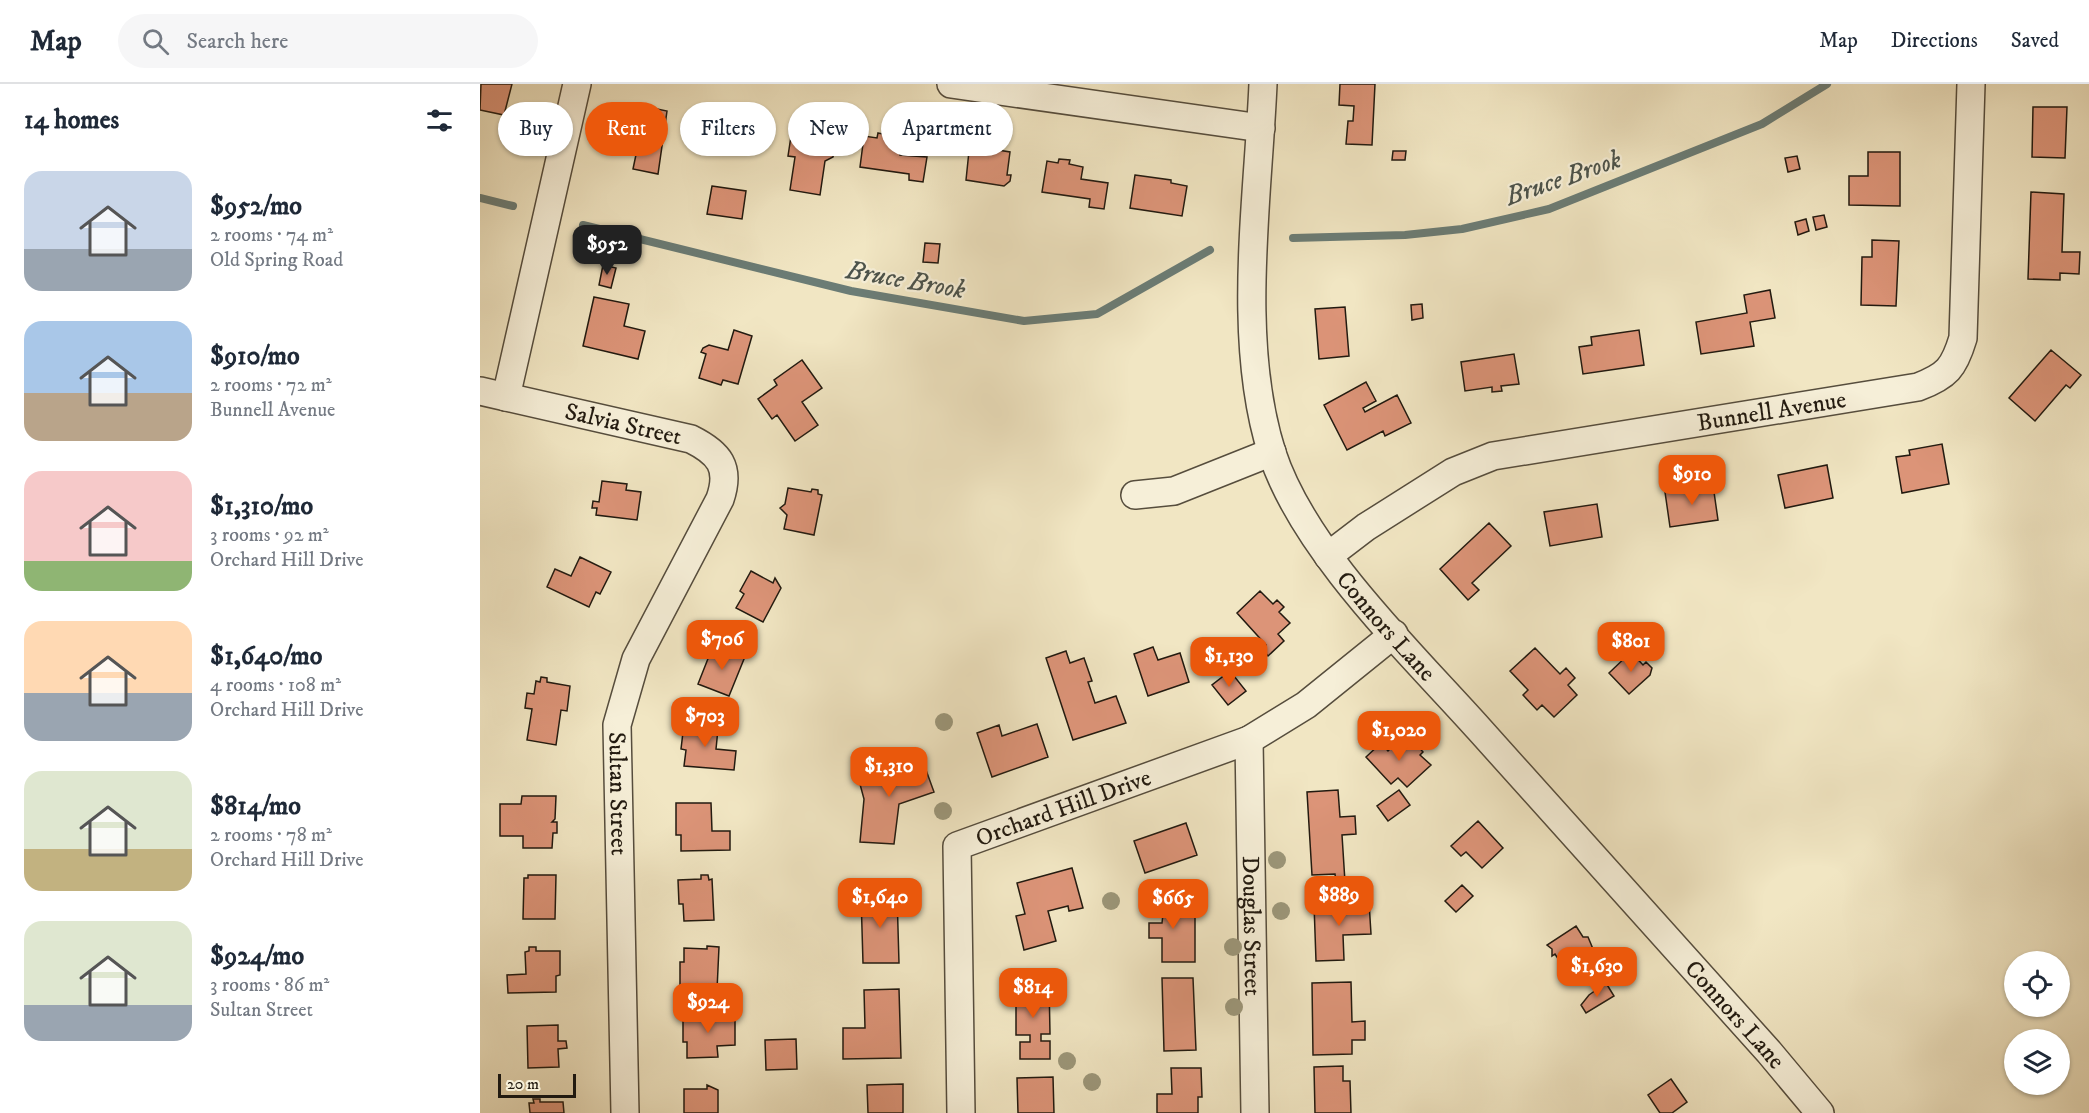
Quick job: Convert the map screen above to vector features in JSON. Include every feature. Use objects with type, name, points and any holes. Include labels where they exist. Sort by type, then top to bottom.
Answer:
[{"type":"street","points":[[506,397],[553,198],[577,84]]},
{"type":"street","points":[[951,84],[1261,128]]},
{"type":"street","name":"Connors Lane","points":[[1263,84],[1252,293],[1253,344],[1257,381],[1272,452],[1308,526],[1328,556],[1394,634],[1769,1052],[1820,1113]]},
{"type":"street","name":"Bunnell Avenue","points":[[1328,556],[1366,527],[1453,471],[1493,456],[1918,387],[1940,379],[1956,361],[1963,338],[1971,84]]},
{"type":"street","name":"Salvia Street","points":[[480,391],[692,439],[712,449],[722,464],[725,482],[720,499]]},
{"type":"street","points":[[1135,495],[1174,490],[1272,452]]},
{"type":"street","name":"Sultan Street","points":[[625,1113],[617,725],[636,660],[720,499]]},
{"type":"street","name":"Orchard Hill Drive","points":[[961,1113],[957,846],[1249,740],[1306,705],[1394,634]]},
{"type":"street","name":"Douglas Street","points":[[1249,740],[1255,1113]]},
{"type":"building","points":[[481,84],[512,84],[507,102],[498,102],[498,114],[480,110]]},
{"type":"building","points":[[1340,84],[1375,84],[1372,145],[1346,144],[1348,121],[1353,121],[1354,106],[1339,105]]},
{"type":"building","points":[[2033,107],[2067,107],[2065,158],[2032,157]]},
{"type":"building","points":[[878,133],[881,134],[881,156],[927,157],[923,182],[909,180],[909,174],[860,167],[861,156],[869,156],[869,137],[877,138]]},
{"type":"building","points":[[1393,151],[1406,151],[1405,160],[1392,160]]},
{"type":"building","points":[[1868,152],[1900,152],[1900,206],[1849,205],[1849,176],[1868,176]]},
{"type":"building","points":[[636,156],[661,156],[658,174],[633,169]]},
{"type":"building","points":[[788,156],[833,156],[825,161],[820,195],[790,190],[795,157]]},
{"type":"building","points":[[968,156],[1009,156],[1007,175],[1011,175],[1010,181],[1004,186],[966,180]]},
{"type":"building","points":[[1797,156],[1800,169],[1788,172],[1785,158]]},
{"type":"building","points":[[1059,159],[1070,160],[1069,164],[1083,167],[1081,179],[1108,183],[1104,209],[1089,207],[1090,199],[1042,192],[1047,161],[1058,163]]},
{"type":"building","points":[[1135,175],[1171,180],[1171,183],[1187,186],[1182,216],[1130,208]]},
{"type":"building","points":[[712,186],[746,191],[742,219],[707,214]]},
{"type":"building","points":[[2031,192],[2064,194],[2062,252],[2080,252],[2079,274],[2060,273],[2060,280],[2028,279]]},
{"type":"building","points":[[1824,215],[1827,227],[1816,230],[1813,217]]},
{"type":"building","points":[[1806,219],[1809,231],[1798,235],[1795,222]]},
{"type":"building","points":[[1872,240],[1899,241],[1896,306],[1861,305],[1862,257],[1872,257]]},
{"type":"building","points":[[925,243],[940,244],[938,263],[923,262]]},
{"type":"building","points":[[603,265],[616,268],[611,288],[599,285]]},
{"type":"building","points":[[1770,290],[1775,318],[1750,322],[1754,346],[1701,354],[1696,322],[1747,313],[1744,295]]},
{"type":"building","points":[[594,297],[629,304],[624,326],[645,331],[638,359],[583,346]]},
{"type":"building","points":[[1422,304],[1423,318],[1412,320],[1411,305]]},
{"type":"building","points":[[1345,307],[1349,356],[1319,359],[1315,309]]},
{"type":"building","points":[[734,330],[752,336],[738,384],[723,380],[721,385],[699,378],[706,354],[701,352],[703,348],[709,345],[728,350]]},
{"type":"building","points":[[1639,330],[1644,365],[1583,374],[1579,347],[1592,345],[1591,337]]},
{"type":"building","points":[[2051,350],[2081,375],[2070,388],[2066,385],[2035,421],[2009,398]]},
{"type":"building","points":[[1514,354],[1519,384],[1501,386],[1502,391],[1492,392],[1492,387],[1465,391],[1461,362]]},
{"type":"building","points":[[802,360],[822,388],[802,402],[818,425],[795,441],[777,415],[772,419],[758,399],[777,385],[774,380]]},
{"type":"building","points":[[1366,382],[1376,401],[1363,408],[1365,412],[1397,395],[1411,423],[1385,436],[1383,431],[1347,450],[1324,405]]},
{"type":"building","points":[[1942,444],[1949,484],[1902,493],[1896,457],[1910,455],[1909,450]]},
{"type":"building","points":[[1827,465],[1833,498],[1785,508],[1778,475]]},
{"type":"building","points":[[602,481],[627,484],[626,490],[641,492],[637,520],[596,515],[597,508],[592,508],[593,501],[599,502]]},
{"type":"building","points":[[1713,485],[1718,520],[1670,527],[1665,492]]},
{"type":"building","points":[[788,488],[811,492],[812,489],[818,490],[818,494],[822,495],[814,535],[784,529],[787,515],[780,508],[785,504]]},
{"type":"building","points":[[1597,504],[1602,537],[1550,546],[1544,512]]},
{"type":"building","points":[[1489,523],[1511,546],[1472,583],[1479,590],[1468,600],[1440,569]]},
{"type":"building","points":[[580,557],[611,572],[600,594],[596,592],[589,607],[547,587],[555,569],[571,576]]},
{"type":"building","points":[[751,571],[773,583],[775,578],[781,588],[763,622],[736,608],[744,594],[740,591]]},
{"type":"building","points":[[1260,591],[1273,604],[1277,600],[1284,607],[1279,612],[1290,623],[1278,634],[1284,641],[1268,656],[1262,649],[1266,645],[1237,613]]},
{"type":"building","points":[[713,646],[734,654],[735,650],[741,652],[744,659],[729,696],[698,684]]},
{"type":"building","points":[[1153,647],[1158,660],[1180,653],[1189,682],[1148,696],[1134,654]]},
{"type":"building","points":[[1535,648],[1560,674],[1566,668],[1575,678],[1568,685],[1577,695],[1554,717],[1542,705],[1537,710],[1523,695],[1528,690],[1510,671]]},
{"type":"building","points":[[1066,651],[1070,663],[1084,658],[1092,681],[1088,682],[1095,703],[1116,696],[1126,723],[1073,740],[1046,658]]},
{"type":"building","points":[[1631,652],[1643,665],[1646,662],[1652,668],[1650,675],[1629,694],[1609,673]]},
{"type":"building","points":[[1230,671],[1246,691],[1228,705],[1212,685]]},
{"type":"building","points":[[541,677],[547,678],[547,682],[570,686],[567,711],[561,710],[556,745],[527,740],[532,709],[525,708],[527,693],[534,694],[536,681],[540,682]]},
{"type":"building","points":[[708,723],[713,723],[718,729],[716,749],[736,751],[734,770],[684,766],[686,750],[681,749],[684,724],[707,726]]},
{"type":"building","points":[[1037,724],[1048,757],[992,777],[977,733],[999,725],[1002,736]]},
{"type":"building","points":[[1403,736],[1414,748],[1417,745],[1423,752],[1420,755],[1431,765],[1407,787],[1398,778],[1391,784],[1366,757],[1381,743],[1388,751]]},
{"type":"building","points":[[922,759],[934,792],[899,804],[894,844],[860,842],[864,799],[857,773],[889,762],[891,770]]},
{"type":"building","points":[[1338,790],[1340,817],[1355,816],[1356,834],[1342,835],[1345,882],[1336,882],[1335,874],[1312,875],[1307,792]]},
{"type":"building","points":[[1399,790],[1410,805],[1388,821],[1377,806]]},
{"type":"building","points":[[522,796],[556,796],[555,819],[552,822],[557,822],[557,833],[553,833],[552,848],[523,848],[523,836],[500,836],[500,804],[521,804]]},
{"type":"building","points":[[676,803],[711,803],[712,831],[730,831],[730,850],[681,851],[681,835],[676,835]]},
{"type":"building","points":[[1478,821],[1503,848],[1482,868],[1466,852],[1461,856],[1451,846]]},
{"type":"building","points":[[1186,823],[1197,855],[1145,873],[1134,841]]},
{"type":"building","points":[[1072,868],[1083,908],[1069,911],[1068,906],[1048,911],[1056,941],[1024,950],[1016,916],[1025,914],[1017,883]]},
{"type":"building","points":[[528,875],[556,875],[555,919],[523,919],[524,878],[528,878]]},
{"type":"building","points":[[701,875],[708,875],[709,880],[712,879],[714,920],[684,921],[683,904],[679,904],[678,880],[701,879]]},
{"type":"building","points":[[1462,885],[1473,896],[1456,912],[1445,901]]},
{"type":"building","points":[[897,894],[899,963],[863,963],[861,895]]},
{"type":"building","points":[[1148,897],[1179,898],[1179,912],[1195,912],[1195,962],[1162,962],[1162,938],[1149,938],[1149,923],[1162,923],[1163,914],[1147,913]]},
{"type":"building","points":[[1369,902],[1371,934],[1343,935],[1344,960],[1316,961],[1314,904]]},
{"type":"building","points":[[1576,926],[1583,937],[1588,937],[1598,961],[1571,979],[1555,954],[1552,956],[1552,949],[1547,945]]},
{"type":"building","points":[[707,946],[719,947],[717,990],[680,989],[680,962],[684,962],[684,948],[707,949]]},
{"type":"building","points":[[529,947],[536,947],[536,951],[560,951],[560,975],[556,976],[556,992],[508,993],[507,975],[526,974],[525,952],[529,951]]},
{"type":"building","points":[[1162,978],[1193,978],[1196,1050],[1164,1051]]},
{"type":"building","points":[[1016,982],[1049,982],[1050,1034],[1041,1034],[1041,1041],[1050,1041],[1050,1059],[1020,1059],[1020,1042],[1030,1042],[1030,1035],[1016,1035]]},
{"type":"building","points":[[1351,982],[1352,1022],[1365,1021],[1365,1040],[1352,1040],[1352,1054],[1313,1055],[1312,983]]},
{"type":"building","points":[[1606,983],[1614,996],[1586,1013],[1581,1005],[1589,995]]},
{"type":"building","points":[[899,989],[901,1058],[843,1059],[843,1028],[865,1028],[864,990]]},
{"type":"building","points":[[735,1015],[735,1045],[717,1046],[718,1057],[687,1058],[687,1042],[683,1042],[683,1016]]},
{"type":"building","points":[[558,1025],[558,1041],[566,1041],[567,1048],[558,1049],[559,1067],[528,1068],[527,1026]]},
{"type":"building","points":[[796,1039],[797,1069],[766,1070],[765,1040]]},
{"type":"building","points":[[1343,1066],[1343,1081],[1350,1081],[1351,1113],[1315,1113],[1314,1067]]},
{"type":"building","points":[[1171,1068],[1201,1068],[1202,1097],[1198,1097],[1198,1113],[1157,1113],[1157,1094],[1172,1094]]},
{"type":"building","points":[[1053,1077],[1054,1113],[1018,1113],[1017,1078]]},
{"type":"building","points":[[1671,1079],[1687,1102],[1672,1113],[1660,1113],[1648,1095]]},
{"type":"building","points":[[903,1084],[903,1113],[868,1113],[867,1085]]},
{"type":"building","points":[[707,1085],[718,1090],[718,1113],[684,1113],[684,1089],[707,1089]]},
{"type":"building","points":[[533,1099],[540,1099],[540,1102],[563,1102],[564,1113],[530,1113],[529,1103],[534,1103]]},
{"type":"waterway","name":"Bruce Brook","points":[[1293,238],[1405,235],[1462,229],[1549,209],[1762,124],[1827,84]]},
{"type":"waterway","name":"Bruce Brook","points":[[480,198],[513,206]]},
{"type":"waterway","name":"Bruce Brook","points":[[583,225],[851,291],[1024,321],[1097,314],[1210,250]]}]
